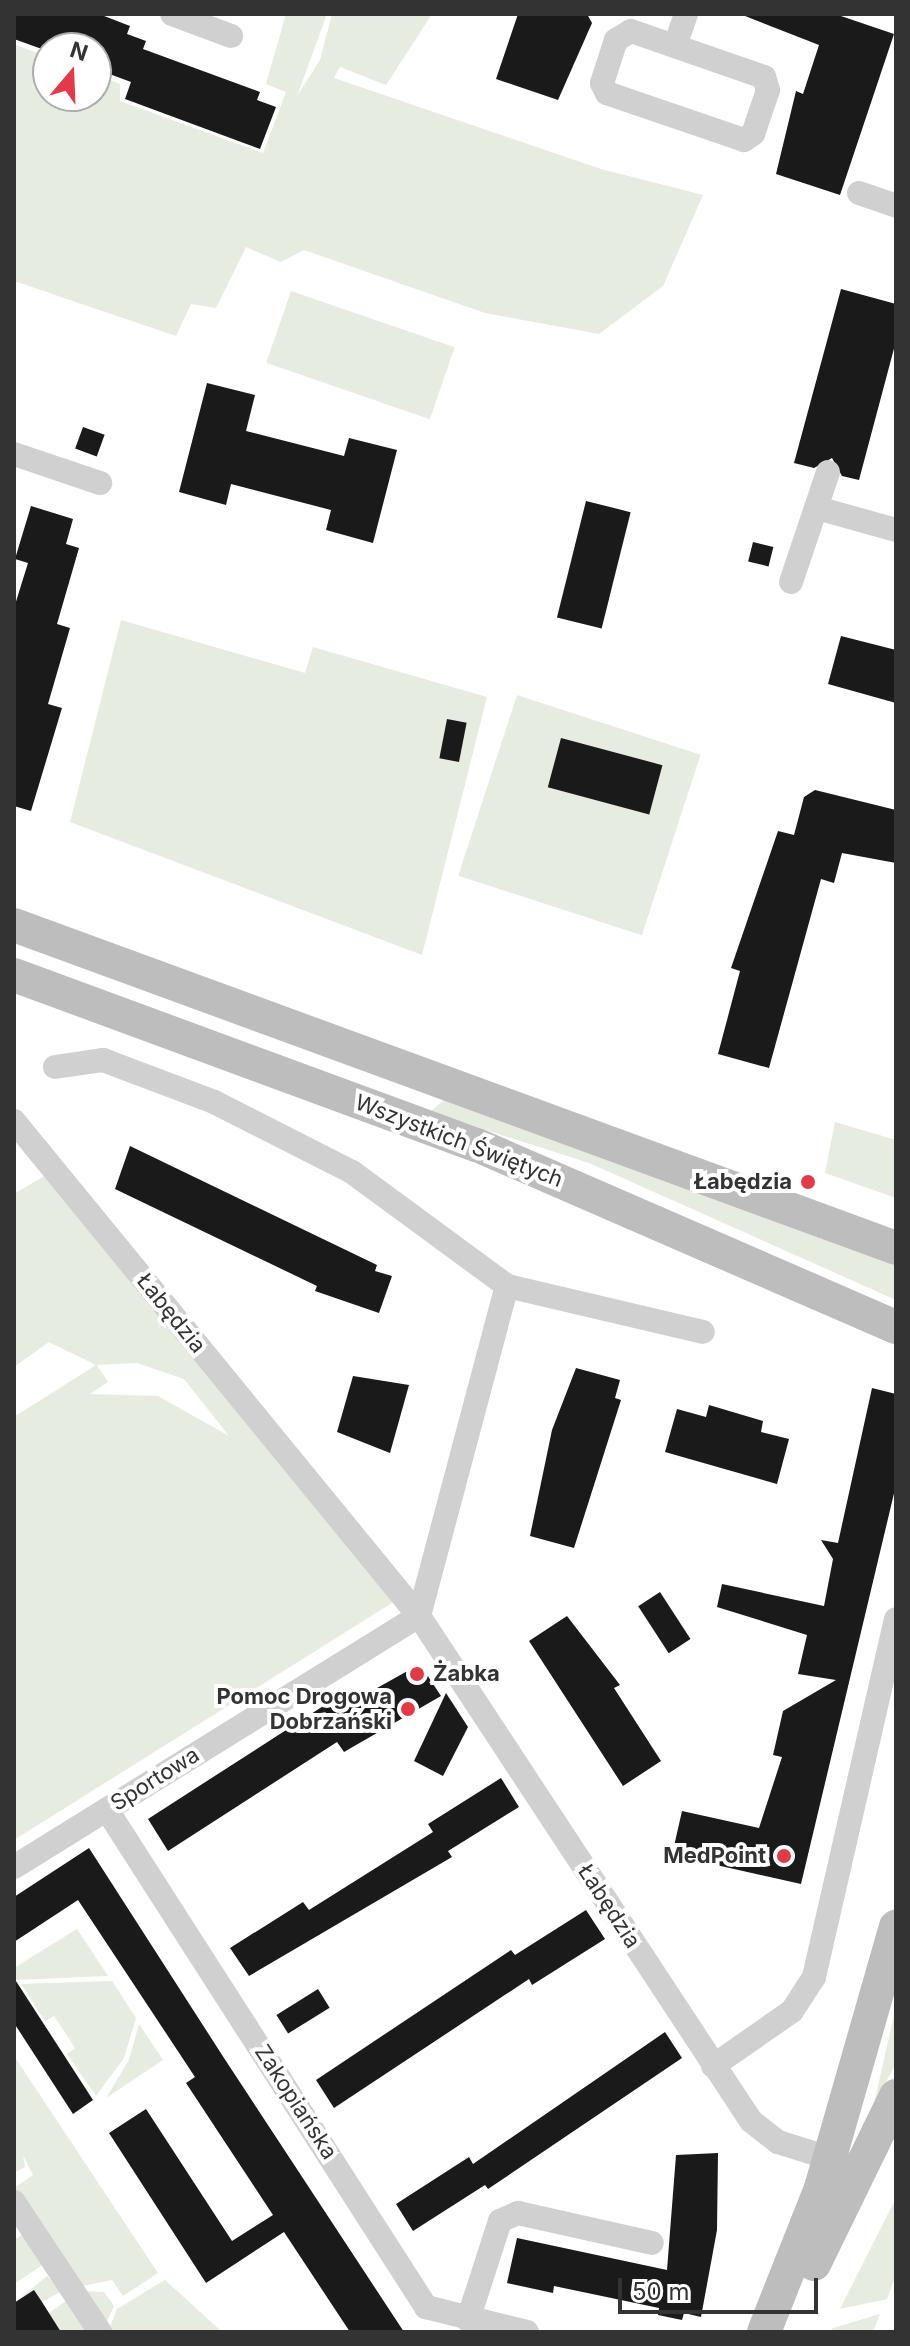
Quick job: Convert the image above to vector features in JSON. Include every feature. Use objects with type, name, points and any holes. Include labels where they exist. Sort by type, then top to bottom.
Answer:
[{"type":"street","points":[[172,14],[231,36]]},
{"type":"street","points":[[675,46],[686,14]]},
{"type":"street","points":[[631,31],[675,46],[764,77],[768,90],[753,134],[744,140],[607,93],[602,83],[616,40],[631,31]]},
{"type":"street","points":[[859,193],[896,206]]},
{"type":"street","points":[[14,454],[100,483]]},
{"type":"street","points":[[791,582],[828,472]]},
{"type":"street","points":[[817,508],[896,530]]},
{"type":"street","points":[[14,925],[896,1248]]},
{"type":"street","name":"Wszystkich Świętych","points":[[14,975],[477,1145],[896,1327]]},
{"type":"street","points":[[55,1067],[103,1060],[214,1102],[352,1172],[507,1286],[703,1332]]},
{"type":"street","name":"Łabędzia","points":[[14,1121],[419,1616],[713,2066],[761,2131],[829,2162]]},
{"type":"street","points":[[858,1234],[896,1242]]},
{"type":"street","points":[[419,1616],[507,1286]]},
{"type":"street","name":"Sportowa","points":[[14,1867],[419,1616]]},
{"type":"street","points":[[713,2066],[792,2011],[814,1977],[896,1619]]},
{"type":"street","name":"Zakopiańska","points":[[107,1810],[426,2307],[468,2320],[527,2332]]},
{"type":"street","points":[[764,2332],[829,2162],[896,1927]]},
{"type":"street","points":[[829,2162],[861,2152],[890,2108]]},
{"type":"street","points":[[779,2332],[890,2108]]},
{"type":"street","points":[[829,2162],[840,2179],[836,2220]]},
{"type":"street","points":[[14,2202],[100,2332]]},
{"type":"street","points":[[468,2320],[500,2221],[518,2213],[652,2243]]},
{"type":"shaded area","points":[[286,14],[327,14],[297,96],[320,60],[332,14],[432,14],[386,85],[340,67],[334,78],[601,169],[703,195],[663,286],[599,334],[485,313],[304,250],[281,262],[246,247],[216,308],[191,304],[176,336],[14,281],[14,44],[32,51],[32,112],[112,112],[112,81],[120,84],[120,101],[263,153],[286,92],[266,84]]},
{"type":"shaded area","points":[[291,291],[455,347],[430,419],[266,363]]},
{"type":"shaded area","points":[[121,620],[305,673],[313,647],[487,697],[422,955],[70,822]]},
{"type":"shaded area","points":[[517,695],[701,755],[642,935],[458,876]]},
{"type":"shaded area","points":[[445,1099],[896,1264],[896,1300],[589,1163],[430,1112]]},
{"type":"shaded area","points":[[835,1122],[896,1140],[896,1198],[825,1173]]},
{"type":"shaded area","points":[[44,1176],[395,1601],[14,1840],[14,1417],[96,1365],[49,1342],[14,1367],[14,1194]],"holes":[[[137,1363],[184,1379],[229,1436],[158,1396],[90,1394],[108,1382],[97,1365]]]},
{"type":"shaded area","points":[[77,1929],[108,1976],[14,1980],[14,1968]]},
{"type":"shaded area","points":[[112,1981],[136,2018],[124,2058],[96,2096],[67,2054],[75,2048],[54,2016],[45,2021],[21,1984]]},
{"type":"shaded area","points":[[896,2006],[896,2064],[875,2101],[875,2099]]},
{"type":"shaded area","points":[[139,2024],[163,2060],[106,2098],[129,2060]]},
{"type":"shaded area","points":[[14,2056],[158,2273],[123,2296],[112,2280],[78,2287],[14,2188],[33,2175],[23,2155],[25,2167],[14,2173]]},
{"type":"shaded area","points":[[896,2198],[896,2275],[887,2299],[840,2309]]},
{"type":"shaded area","points":[[25,2233],[44,2264],[14,2284],[14,2240]]},
{"type":"shaded area","points":[[47,2276],[62,2291],[42,2302],[14,2303]]},
{"type":"shaded area","points":[[165,2280],[222,2332],[108,2332],[117,2309]]},
{"type":"shaded area","points":[[80,2291],[104,2292],[114,2306],[104,2328]]},
{"type":"shaded area","points":[[67,2300],[89,2332],[61,2332],[49,2313]]},
{"type":"shaded area","points":[[880,2314],[873,2332],[830,2332],[833,2328]]},
{"type":"building","points":[[14,14],[99,14],[130,26],[127,34],[146,41],[143,49],[260,92],[257,100],[276,107],[260,149],[125,99],[131,82],[112,75],[112,32],[32,32],[32,45],[14,39]]},
{"type":"building","points":[[518,14],[587,14],[592,23],[558,100],[496,79]]},
{"type":"building","points":[[740,14],[835,14],[894,34],[840,195],[776,174],[796,91],[803,94],[819,45]]},
{"type":"building","points":[[841,289],[896,304],[896,341],[859,480],[842,476],[832,458],[814,468],[794,463]]},
{"type":"building","points":[[207,383],[255,395],[246,431],[344,456],[349,438],[397,450],[373,543],[326,530],[331,510],[231,484],[226,505],[179,492]]},
{"type":"building","points":[[83,427],[105,435],[97,456],[75,449]]},
{"type":"building","points":[[586,501],[631,512],[602,629],[557,617]]},
{"type":"building","points":[[31,506],[73,519],[66,544],[79,548],[57,624],[70,628],[48,704],[62,708],[31,811],[14,806],[14,608],[28,563],[15,559]]},
{"type":"building","points":[[753,542],[773,547],[769,566],[748,561]]},
{"type":"building","points":[[841,636],[896,650],[896,703],[828,684]]},
{"type":"building","points":[[447,719],[467,723],[459,762],[439,758]]},
{"type":"building","points":[[561,738],[662,765],[649,814],[548,787]]},
{"type":"building","points":[[815,790],[896,810],[896,863],[842,853],[834,883],[821,879],[769,1068],[718,1054],[740,971],[731,968],[778,831],[794,835],[804,797]]},
{"type":"building","points":[[130,1146],[377,1265],[375,1271],[392,1276],[379,1313],[315,1291],[317,1286],[115,1189]]},
{"type":"building","points":[[576,1368],[620,1380],[615,1398],[621,1400],[574,1548],[530,1536],[552,1430]]},
{"type":"building","points":[[353,1376],[409,1385],[390,1453],[337,1432]]},
{"type":"building","points":[[872,1388],[896,1394],[896,1485],[801,1884],[672,1855],[682,1811],[759,1828],[782,1757],[773,1755],[783,1711],[836,1680],[798,1674],[807,1635],[717,1607],[722,1584],[824,1606],[833,1559],[821,1540],[838,1543]]},
{"type":"building","points":[[709,1405],[763,1421],[761,1432],[789,1439],[777,1484],[665,1452],[677,1409],[706,1417]]},
{"type":"building","points":[[660,1592],[690,1639],[669,1653],[638,1606]]},
{"type":"building","points":[[567,1616],[620,1685],[614,1688],[661,1761],[623,1786],[529,1641]]},
{"type":"building","points":[[420,1664],[441,1696],[344,1752],[337,1742],[168,1851],[148,1819],[345,1692],[352,1702]]},
{"type":"building","points":[[446,1693],[468,1727],[443,1776],[414,1761]]},
{"type":"building","points":[[501,1778],[519,1807],[448,1851],[452,1857],[249,1976],[230,1948],[303,1902],[309,1910],[433,1832],[428,1824]]},
{"type":"building","points":[[89,1848],[404,2332],[350,2332],[284,2232],[206,2283],[109,2133],[146,2109],[232,2241],[273,2215],[186,2083],[195,2077],[78,1900],[14,1942],[14,1897]]},
{"type":"building","points":[[586,1910],[605,1939],[532,1985],[529,1979],[334,2108],[316,2080],[511,1950],[515,1955]]},
{"type":"building","points":[[14,1978],[93,2100],[73,2114],[14,2023]]},
{"type":"building","points":[[318,1989],[330,2008],[288,2034],[276,2015]]},
{"type":"building","points":[[665,2032],[682,2058],[488,2189],[485,2185],[413,2231],[396,2204],[469,2157],[473,2164]]},
{"type":"building","points":[[718,2153],[717,2230],[701,2317],[684,2313],[682,2320],[658,2315],[659,2308],[554,2286],[553,2293],[507,2283],[517,2238],[667,2270],[676,2155]]},
{"type":"building","points":[[34,2290],[61,2332],[14,2332],[14,2303]]},
{"type":"place","name":"Łabędzia","points":[[808,1182]]},
{"type":"place","name":"Żabka","points":[[417,1674]]},
{"type":"place","name":"Pomoc Drogowa Dobrzański","points":[[408,1709]]},
{"type":"place","name":"MedPoint","points":[[784,1856]]}]
